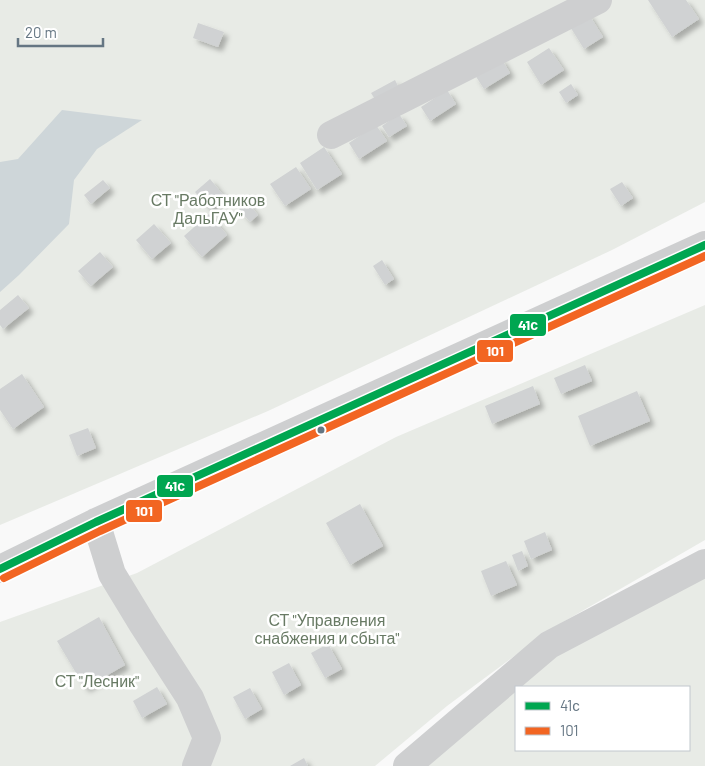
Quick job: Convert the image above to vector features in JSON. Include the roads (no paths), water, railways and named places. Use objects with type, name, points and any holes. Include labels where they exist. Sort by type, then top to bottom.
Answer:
[{"type":"street","points":[[331,135],[598,0]]},
{"type":"street","points":[[0,569],[96,522],[705,245]]},
{"type":"street","points":[[96,522],[112,574],[190,698],[207,738],[196,766]]},
{"type":"street","points":[[407,766],[550,645],[705,563]]},
{"type":"park label","name":"СТ \"Работников ДальГАУ\"","points":[[208,208]]},
{"type":"park label","name":"СТ \"Управления снабжения и сбыта\"","points":[[327,628]]},
{"type":"park label","name":"СТ \"Лесник\"","points":[[97,680]]}]
